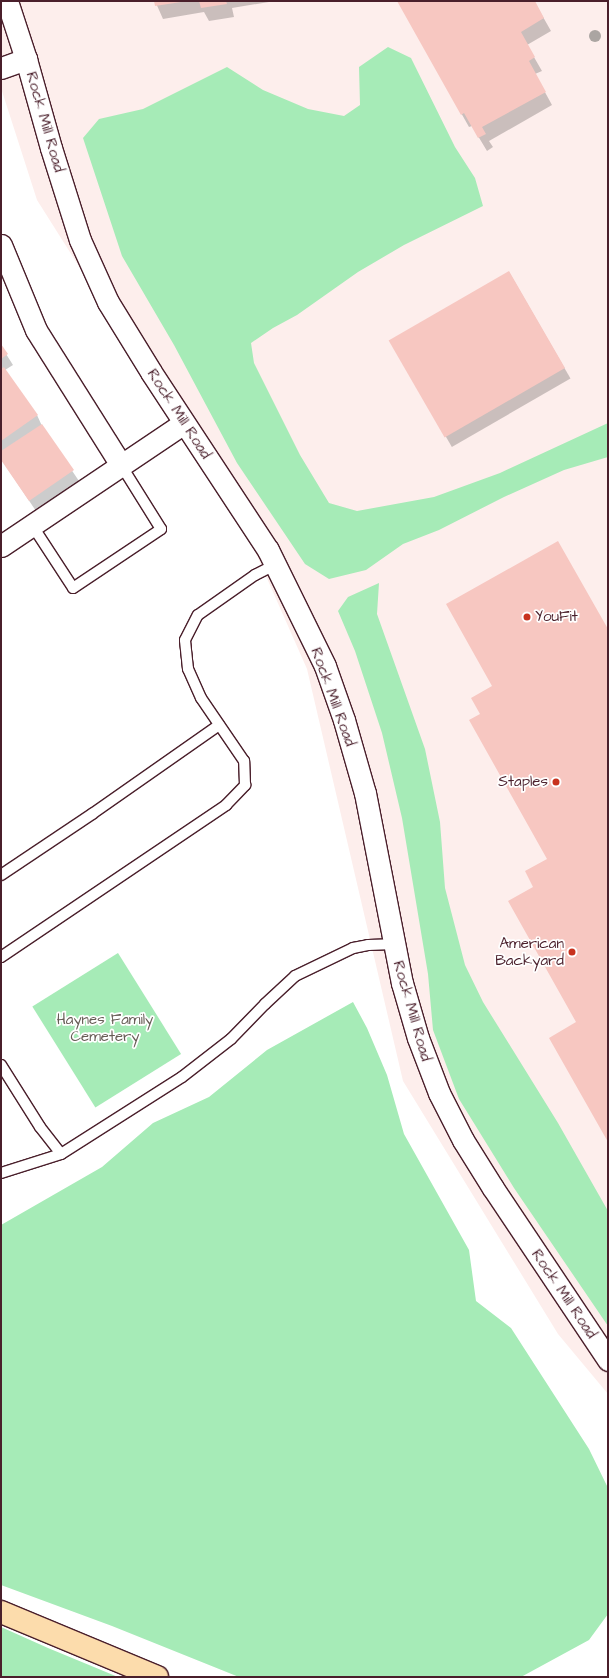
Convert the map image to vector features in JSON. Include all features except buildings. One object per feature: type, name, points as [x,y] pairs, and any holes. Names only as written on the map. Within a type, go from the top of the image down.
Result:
[{"type":"highway","points":[[1,1612],[157,1677]]},
{"type":"street","name":"Rock Mill Road","points":[[7,1],[26,59],[51,148],[80,240],[108,302],[184,423],[268,550],[325,666],[344,720],[365,794],[393,944],[418,1038],[439,1094],[463,1140],[493,1188],[608,1360]]},
{"type":"street","points":[[1,68],[26,59]]},
{"type":"street","points":[[1,245],[36,330],[121,465]]},
{"type":"street","points":[[1,546],[184,423]]},
{"type":"lane","points":[[32,525],[73,588],[161,529],[121,465]]},
{"type":"lane","points":[[1,957],[226,805],[245,785],[244,762],[201,698],[188,669],[185,640],[198,615],[255,575],[275,564]]},
{"type":"lane","points":[[1,875],[92,814],[219,725]]},
{"type":"lane","points":[[1,1173],[61,1154],[182,1077],[231,1039],[295,976],[353,948],[368,945],[393,944]]},
{"type":"lane","points":[[1,1065],[40,1127],[61,1154]]},
{"type":"shaded area","points":[[1,1],[608,1],[608,1394],[558,1334],[403,1081],[307,669],[246,531],[37,200],[1,88]]},
{"type":"green space","points":[[388,47],[411,58],[455,147],[475,178],[483,206],[404,245],[358,272],[297,315],[273,328],[251,343],[254,363],[300,455],[329,503],[357,511],[434,497],[500,473],[608,423],[608,457],[564,470],[504,497],[439,530],[403,544],[366,570],[329,579],[305,564],[237,463],[174,345],[122,256],[83,138],[99,119],[143,109],[227,67],[263,90],[308,109],[344,116],[360,105],[359,67]]},
{"type":"green space","points":[[379,583],[377,614],[425,749],[440,822],[445,888],[465,965],[483,1002],[558,1123],[608,1211],[608,1326],[514,1188],[459,1099],[433,1030],[428,974],[402,818],[382,733],[355,651],[338,611],[348,597]]},
{"type":"green space","name":"Haynes Family Cemetery","points":[[118,953],[181,1054],[95,1107],[32,1007]]},
{"type":"green space","points":[[353,1002],[367,1028],[387,1075],[404,1134],[469,1250],[476,1301],[511,1328],[589,1449],[608,1488],[608,1614],[589,1640],[521,1677],[239,1677],[112,1626],[1,1585],[1,1225],[102,1167],[153,1123],[209,1097],[267,1050]]},
{"type":"green space","points":[[1,1627],[48,1648],[118,1677],[1,1677]]},
{"type":"place","name":"YouFit","points":[[527,617]]},
{"type":"place","name":"Staples","points":[[556,782]]},
{"type":"place","name":"American Backyard","points":[[572,952]]}]
